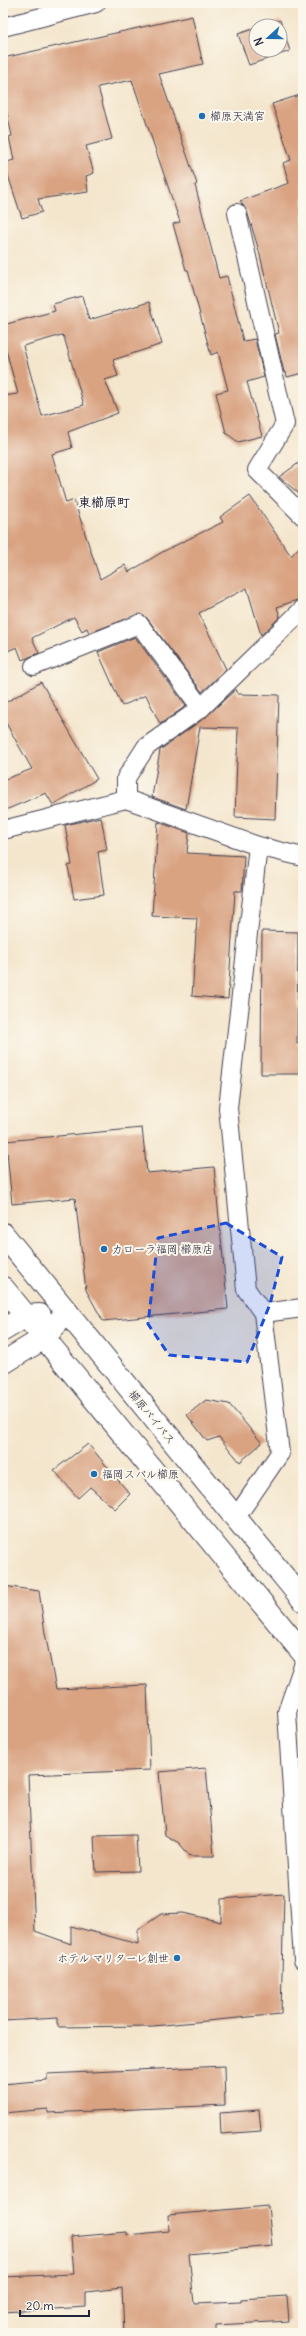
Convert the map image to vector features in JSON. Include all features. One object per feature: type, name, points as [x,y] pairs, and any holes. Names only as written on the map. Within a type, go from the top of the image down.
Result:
[{"type":"street","points":[[3,27],[96,3]]},
{"type":"street","points":[[238,213],[285,424],[257,470],[303,516]]},
{"type":"street","points":[[126,799],[126,778],[146,748],[201,708],[303,609]]},
{"type":"street","points":[[34,666],[139,624],[201,708]]},
{"type":"street","points":[[3,830],[126,799],[258,846],[303,857]]},
{"type":"street","points":[[235,1519],[280,1453],[263,1313],[246,1289],[228,1108],[258,846]]},
{"type":"street","name":"櫛原バイパス","points":[[3,1234],[235,1519],[303,1600]]},
{"type":"street","points":[[3,1288],[303,1653]]},
{"type":"street","points":[[263,1313],[303,1308]]},
{"type":"street","points":[[3,1330],[26,1316],[67,1312]]},
{"type":"street","points":[[3,1363],[44,1338],[67,1312]]},
{"type":"street","points":[[303,1666],[287,1712],[303,1960]]},
{"type":"highlighted area","points":[[226,1223],[282,1257],[270,1304],[247,1362],[169,1355],[148,1324],[158,1238]]},
{"type":"building","points":[[192,16],[203,64],[159,74],[197,184],[195,185],[219,278],[227,276],[243,341],[255,339],[264,377],[247,382],[262,436],[238,442],[226,433],[216,393],[228,390],[218,352],[211,355],[188,270],[186,270],[173,224],[180,222],[132,80],[98,87],[112,139],[86,146],[94,173],[86,176],[88,192],[38,199],[42,212],[22,218],[4,163],[14,160],[9,137],[12,136],[3,94],[3,58]]},
{"type":"building","points":[[248,31],[248,58],[270,58],[249,65],[238,34]]},
{"type":"building","points":[[303,94],[303,373],[287,377],[286,372],[284,372],[275,334],[279,333],[259,251],[247,211],[240,201],[289,183],[283,163],[291,160],[272,104]]},
{"type":"building","points":[[82,296],[89,320],[149,302],[162,344],[113,360],[118,376],[105,380],[118,413],[68,432],[72,448],[52,454],[66,503],[74,500],[100,579],[125,565],[129,572],[164,551],[223,522],[220,517],[250,496],[291,556],[303,543],[303,598],[277,607],[280,617],[261,635],[247,588],[199,613],[226,669],[202,692],[147,618],[140,614],[89,633],[87,628],[82,631],[74,617],[32,638],[39,653],[22,660],[17,647],[3,653],[3,396],[18,394],[3,339],[3,325],[55,311],[53,304]],"holes":[[[62,335],[64,337],[84,405],[42,416],[23,346]]]},
{"type":"building","points":[[303,460],[303,497],[279,477]]},
{"type":"building","points":[[135,637],[186,706],[160,724],[146,695],[122,706],[98,652]]},
{"type":"building","points":[[41,682],[97,779],[53,805],[46,793],[3,811],[3,780],[32,769],[3,718],[3,704]]},
{"type":"building","points":[[236,689],[238,694],[279,695],[275,819],[235,817],[238,728],[200,727],[186,809],[152,797],[160,750],[207,716]]},
{"type":"building","points":[[101,817],[107,850],[98,852],[104,895],[74,899],[68,866],[72,865],[65,825]]},
{"type":"building","points":[[158,822],[189,833],[187,853],[244,856],[242,891],[235,891],[228,999],[192,996],[197,918],[152,916]]},
{"type":"building","points":[[262,931],[298,932],[297,1044],[303,1044],[303,1074],[261,1074]]},
{"type":"building","points":[[142,1128],[147,1173],[214,1167],[228,1309],[103,1321],[86,1290],[75,1198],[12,1204],[6,1141]]},
{"type":"building","points":[[206,1400],[229,1404],[262,1443],[240,1462],[219,1437],[207,1441],[187,1415]]},
{"type":"building","points":[[88,1444],[130,1494],[115,1509],[90,1487],[78,1498],[54,1470]]},
{"type":"building","points":[[3,1586],[39,1591],[45,1633],[56,1689],[147,1685],[150,1770],[28,1775],[35,1931],[71,1944],[71,1926],[138,1944],[138,1930],[161,1914],[183,1913],[221,1922],[221,1899],[284,1894],[281,2014],[153,2026],[58,2027],[58,2018],[3,2021]]},
{"type":"building","points":[[206,1768],[214,1856],[190,1856],[179,1843],[165,1835],[159,1772]]},
{"type":"building","points":[[136,1835],[138,1871],[96,1872],[94,1836]]},
{"type":"building","points":[[224,2066],[225,2105],[48,2113],[48,2109],[3,2113],[3,2084],[47,2080],[47,2074]]},
{"type":"building","points":[[259,2110],[261,2131],[221,2134],[220,2113]]},
{"type":"building","points":[[268,2206],[272,2246],[189,2254],[194,2304],[241,2302],[241,2299],[287,2296],[289,2321],[216,2325],[216,2333],[124,2333],[122,2288],[86,2292],[86,2307],[3,2312],[3,2277],[74,2274],[71,2237],[127,2232],[127,2235],[169,2231],[168,2215]]},
{"type":"place","name":"櫛原天満宮","points":[[202,116]]},
{"type":"place","name":"カローラ福岡 櫛原店","points":[[104,1249]]},
{"type":"place","name":"福岡スバル櫛原","points":[[94,1474]]},
{"type":"place","name":"ホテル マリターレ創世","points":[[177,1958]]},
{"type":"district","name":"東櫛原町","points":[[104,502]]}]
